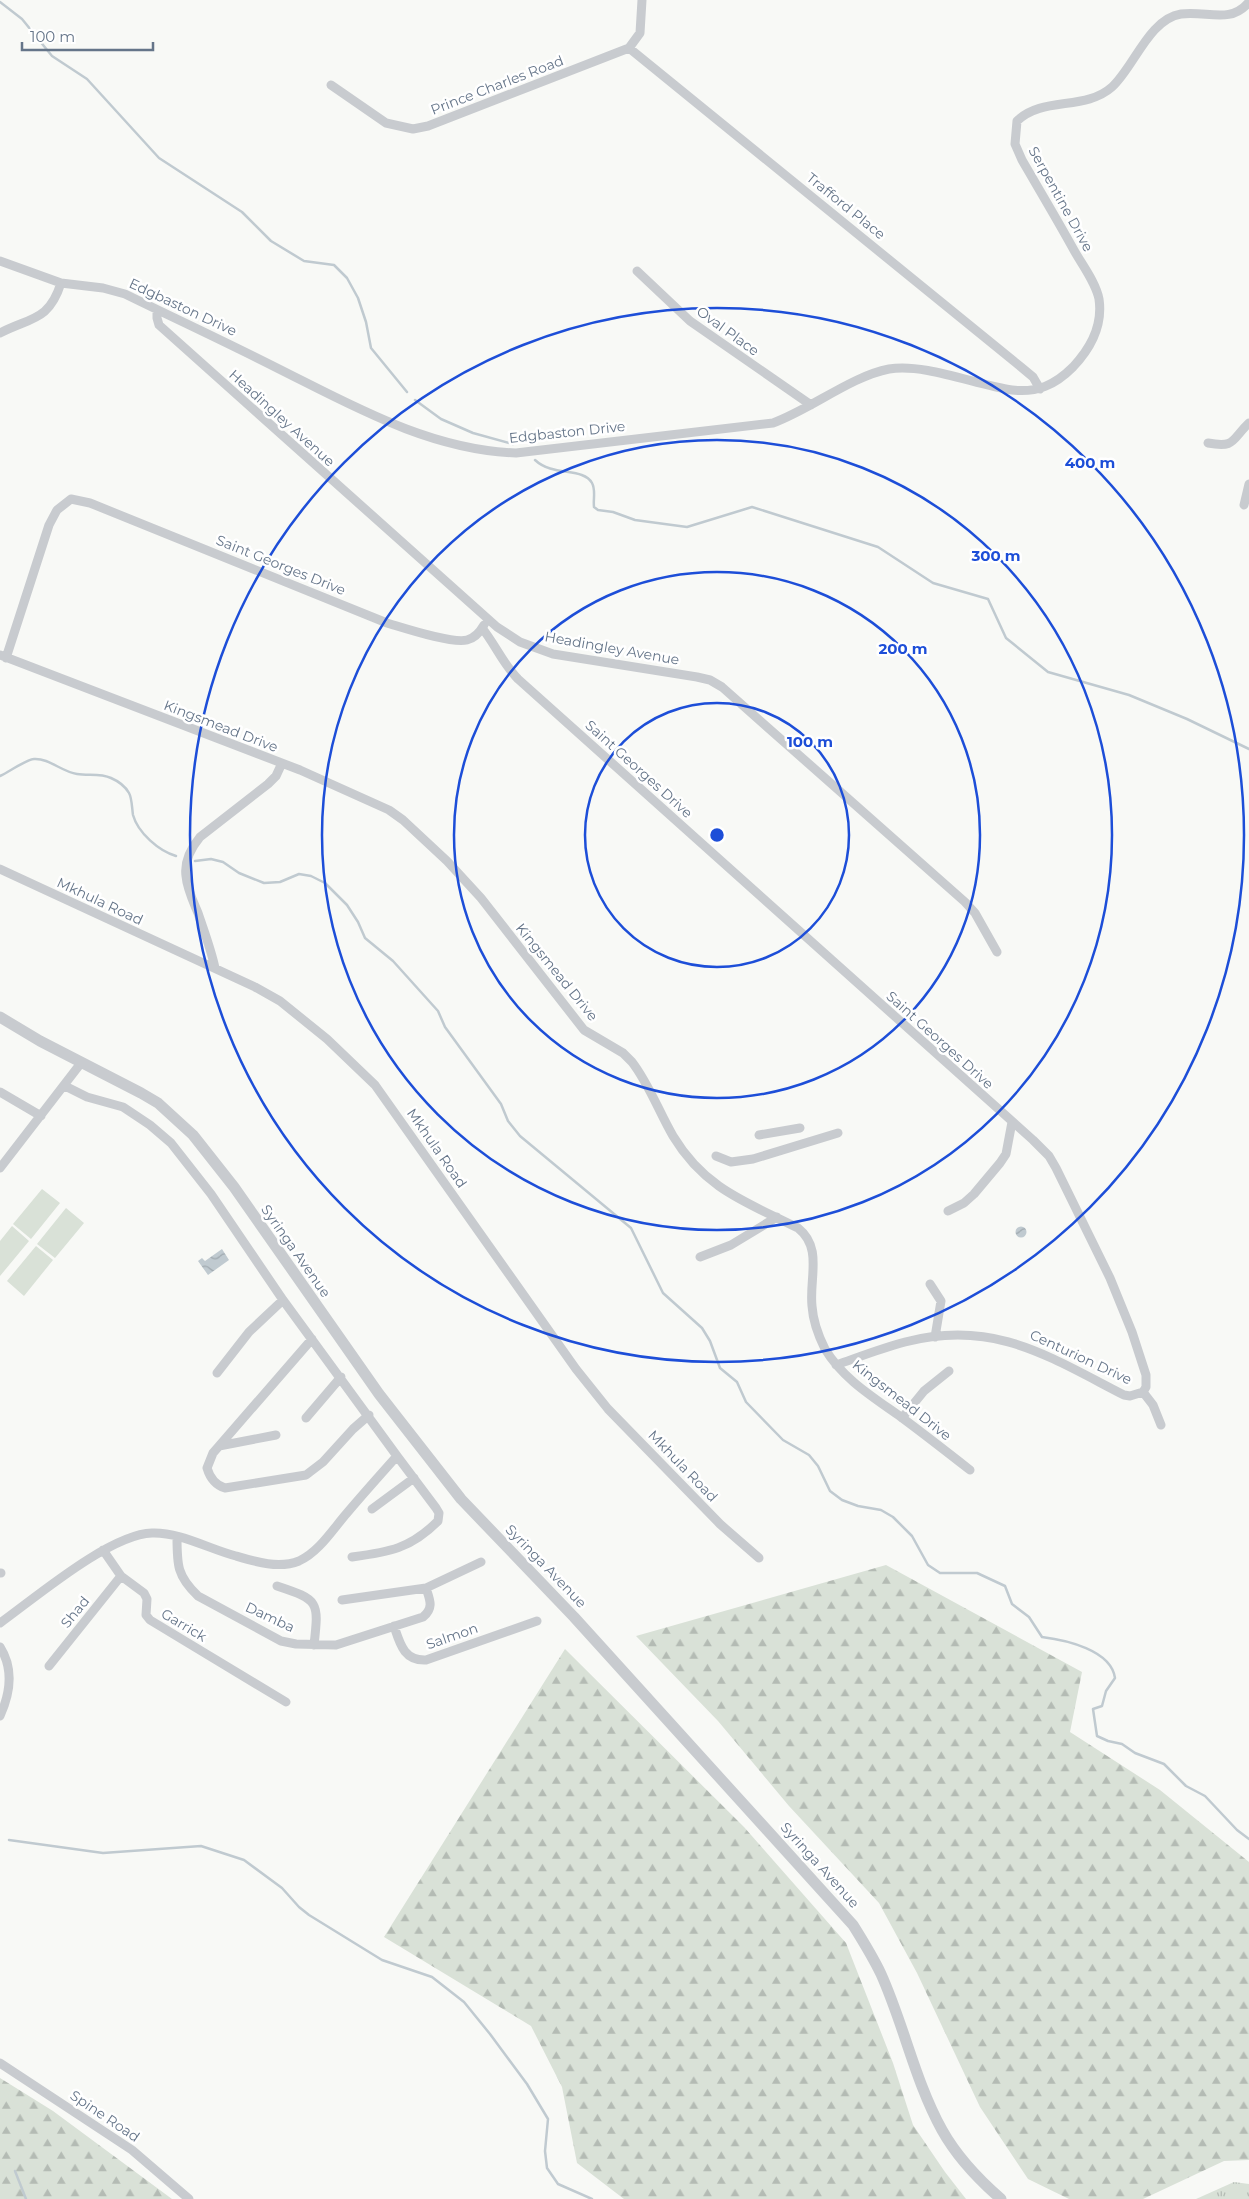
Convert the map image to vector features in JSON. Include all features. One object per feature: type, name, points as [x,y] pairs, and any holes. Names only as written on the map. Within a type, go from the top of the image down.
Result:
[{"type":"street","points":[[630,48],[640,33],[642,0]]},
{"type":"street","name":"Serpentine Drive","points":[[1040,389],[1050,386],[1068,372],[1092,342],[1098,319],[1098,297],[1089,276],[1015,144],[1017,121],[1026,113],[1042,106],[1080,101],[1099,95],[1111,88],[1128,69],[1152,33],[1173,16],[1182,14],[1222,16],[1235,14],[1249,2]]},
{"type":"street","name":"Prince Charles Road","points":[[331,85],[386,123],[413,129],[438,122],[630,48]]},
{"type":"street","name":"Trafford Place","points":[[630,48],[1022,367],[1033,377],[1040,389]]},
{"type":"street","name":"Edgbaston Drive","points":[[0,261],[61,283],[115,291],[382,420],[444,440],[494,452],[516,452],[773,423],[792,416],[873,373],[891,369],[907,368],[925,371],[1013,390],[1040,389]]},
{"type":"street","name":"Oval Place","points":[[637,271],[690,321],[811,405]]},
{"type":"street","points":[[0,333],[39,317],[52,306],[61,283]]},
{"type":"street","name":"Headingley Avenue","points":[[157,310],[156,318],[159,325],[497,627],[520,642],[553,654],[697,677],[710,680],[722,687],[965,902],[975,913],[997,952]]},
{"type":"street","points":[[1208,443],[1223,446],[1231,443],[1249,423]]},
{"type":"street","points":[[1244,505],[1249,484]]},
{"type":"street","name":"Saint Georges Drive","points":[[3,657],[49,525],[57,510],[71,499],[90,503],[388,623],[410,630],[462,641],[474,637],[482,628],[510,671],[518,679],[1049,1156],[1078,1209],[1110,1278],[1132,1332],[1146,1375],[1146,1387],[1143,1392]]},
{"type":"street","points":[[482,628],[488,618]]},
{"type":"street","name":"Kingsmead Drive","points":[[3,657],[333,783],[389,810],[415,831],[447,861],[481,898],[584,1030],[617,1050],[632,1062],[674,1136],[706,1177],[728,1193],[798,1228],[810,1240],[814,1263],[812,1305],[815,1326],[824,1346],[836,1365],[857,1385],[970,1470]]},
{"type":"street","points":[[215,968],[187,885],[186,867],[188,857],[192,846],[200,837],[268,784],[276,776],[282,763]]},
{"type":"street","name":"Mkhula Road","points":[[0,869],[215,968],[280,1001],[346,1057],[375,1085],[572,1363],[608,1409],[720,1524],[759,1558]]},
{"type":"street","name":"Syringa Avenue","points":[[0,1017],[26,1034],[112,1077],[158,1103],[194,1135],[234,1188],[379,1394],[451,1487],[574,1617],[839,1908],[864,1942],[882,1976],[942,2130],[964,2163],[981,2182],[1001,2199]]},
{"type":"street","points":[[0,1168],[81,1063]]},
{"type":"street","points":[[64,1086],[87,1097],[123,1108],[150,1125],[171,1143],[211,1194],[283,1300],[439,1513],[438,1521],[402,1548],[352,1557]]},
{"type":"street","points":[[0,1092],[41,1116]]},
{"type":"street","points":[[948,1211],[964,1203],[974,1194],[1000,1163],[1006,1154],[1012,1122]]},
{"type":"street","points":[[759,1135],[800,1128]]},
{"type":"street","points":[[716,1156],[725,1161],[746,1160],[838,1133]]},
{"type":"street","points":[[700,1257],[731,1245],[777,1217]]},
{"type":"street","points":[[930,1284],[941,1301],[935,1337]]},
{"type":"street","points":[[217,1373],[248,1332],[283,1300]]},
{"type":"street","name":"Centurion Drive","points":[[836,1365],[904,1342],[935,1337],[978,1336],[1007,1340],[1040,1352],[1124,1395],[1130,1396],[1143,1392]]},
{"type":"street","points":[[312,1339],[210,1458],[208,1468],[213,1480],[218,1486],[232,1488],[306,1475],[323,1462],[368,1415]]},
{"type":"street","name":"Centurion Drive","points":[[824,1346],[838,1356],[861,1356]]},
{"type":"street","points":[[857,1385],[850,1368],[861,1356]]},
{"type":"street","points":[[902,1418],[924,1391],[949,1371]]},
{"type":"street","points":[[306,1418],[341,1378]]},
{"type":"street","points":[[1143,1392],[1153,1405],[1161,1425]]},
{"type":"street","points":[[219,1446],[276,1435]]},
{"type":"street","points":[[0,1623],[103,1550],[141,1535],[152,1533],[176,1537],[268,1564],[285,1564],[298,1561],[317,1549],[397,1456]]},
{"type":"street","points":[[372,1509],[414,1478]]},
{"type":"street","name":"Damba","points":[[176,1537],[177,1565],[180,1574],[187,1585],[198,1596],[281,1641],[314,1645],[336,1645],[424,1617],[430,1612],[431,1601],[426,1588]]},
{"type":"street","name":"Garrick","points":[[103,1550],[121,1576],[144,1594],[147,1599],[146,1615],[150,1620],[286,1702]]},
{"type":"street","points":[[342,1600],[426,1588],[481,1562]]},
{"type":"street","name":"Shad","points":[[49,1666],[121,1576]]},
{"type":"street","points":[[277,1586],[304,1595],[315,1606],[317,1616],[314,1645]]},
{"type":"street","name":"Salmon","points":[[394,1626],[402,1648],[413,1659],[420,1661],[537,1621]]},
{"type":"street","points":[[0,1647],[8,1666],[10,1686],[0,1716]]},
{"type":"street","name":"Spine Road","points":[[0,2063],[132,2150],[189,2199]]},
{"type":"green space","points":[[42,1189],[60,1203],[31,1239],[13,1224]]},
{"type":"green space","points":[[66,1208],[84,1223],[55,1258],[37,1244]]},
{"type":"green space","points":[[12,1226],[29,1241],[0,1276],[0,1241]]},
{"type":"green space","points":[[36,1246],[53,1260],[24,1296],[7,1281]]},
{"type":"green space","points":[[886,1565],[1082,1672],[1070,1732],[1160,1790],[1249,1862],[1249,2160],[1224,2161],[1143,2199],[1069,2199],[1028,2179],[980,2107],[917,1973],[879,1903],[789,1806],[718,1721],[636,1636]]},
{"type":"green space","points":[[565,1649],[744,1827],[846,1943],[893,2063],[913,2125],[966,2199],[624,2199],[577,2163],[562,2087],[531,2026],[384,1937]]},
{"type":"green space","points":[[0,2078],[53,2111],[172,2199],[0,2199]]},
{"type":"green space","points":[[1234,2182],[1249,2184],[1249,2199],[1196,2199]]},
{"type":"water","points":[[1019,1227],[1023,1227],[1026,1232],[1025,1236],[1019,1237],[1016,1234],[1016,1230]]},
{"type":"water","points":[[222,1249],[229,1260],[208,1275],[198,1261],[202,1258],[205,1261]]},
{"type":"waterway","points":[[0,2],[22,19],[52,56],[87,79],[159,158],[242,212],[271,241],[304,261],[334,265],[347,278],[358,298],[366,322],[371,348],[407,392]]},
{"type":"waterway","points":[[415,400],[441,419],[473,433],[513,444]]},
{"type":"waterway","points":[[535,460],[550,469],[575,473],[588,478],[594,489],[594,507],[598,510],[613,512],[635,520],[687,527],[752,507],[878,547],[933,583],[988,599],[1006,638],[1048,672],[1129,695],[1187,719],[1249,749]]},
{"type":"waterway","points":[[0,776],[30,760],[40,759],[71,773],[111,778],[121,784],[129,793],[133,815],[144,835],[156,846],[176,856]]},
{"type":"waterway","points":[[195,861],[211,859],[223,862],[239,873],[264,883],[280,882],[299,874],[311,876],[325,883],[347,905],[358,922],[365,938],[393,961],[438,1011],[445,1027],[501,1104],[508,1121],[520,1136],[631,1228],[663,1293],[702,1328],[710,1341],[720,1368],[737,1382],[746,1402],[783,1440],[809,1455],[818,1466],[830,1491],[842,1500],[858,1506],[881,1510],[893,1517],[912,1536],[928,1565],[940,1573],[977,1573],[1005,1586],[1012,1604],[1029,1617],[1042,1637],[1086,1648],[1105,1660],[1112,1668],[1115,1678],[1106,1691],[1102,1706],[1093,1709],[1097,1736],[1122,1744],[1135,1753],[1164,1764],[1186,1786],[1205,1796],[1237,1830],[1249,1839]]},
{"type":"waterway","points":[[9,1840],[103,1853],[201,1846],[244,1860],[282,1888],[309,1915],[382,1960],[432,1977],[464,2002],[527,2084],[548,2119],[545,2151],[547,2168],[558,2184],[592,2199]]},
{"type":"waterway","points":[[15,2171],[26,2199]]}]
